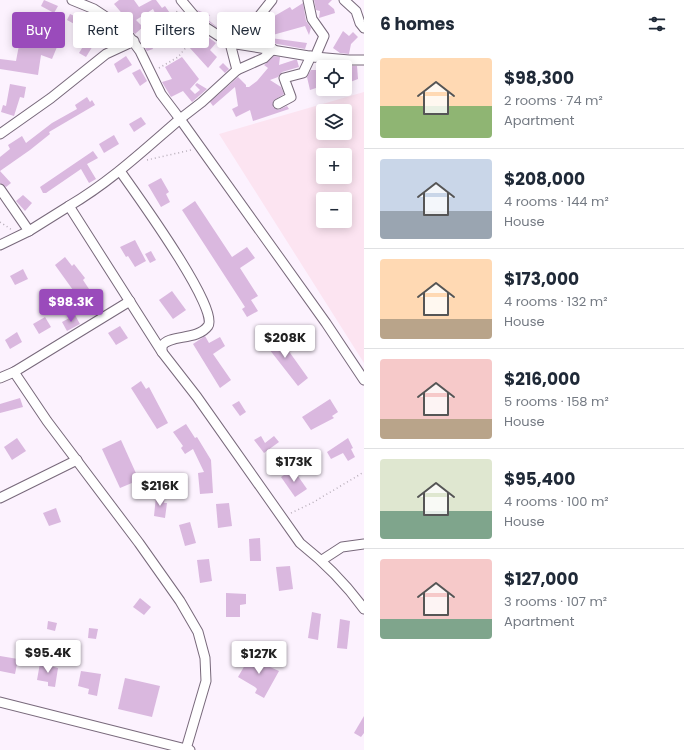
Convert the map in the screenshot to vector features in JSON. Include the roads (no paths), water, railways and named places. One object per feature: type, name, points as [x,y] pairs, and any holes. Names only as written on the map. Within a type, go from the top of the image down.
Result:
[{"type":"street","points":[[72,0],[112,20],[123,28],[134,41],[161,94],[202,148],[326,323],[364,380]]},
{"type":"street","points":[[261,12],[272,0]]},
{"type":"street","points":[[278,104],[291,97],[284,78],[303,73],[324,36],[312,19],[308,0]]},
{"type":"street","points":[[344,0],[356,11],[360,23],[364,28]]},
{"type":"street","points":[[183,2],[202,24],[217,34]]},
{"type":"street","points":[[0,134],[51,98],[106,54],[134,41]]},
{"type":"street","points":[[234,48],[237,70]]},
{"type":"street","points":[[265,48],[313,56],[364,60]]},
{"type":"street","points":[[0,245],[30,231],[97,189],[202,102],[237,70],[264,58],[273,49]]},
{"type":"street","points":[[120,171],[192,279],[208,312],[210,321],[207,327],[188,338],[166,341],[162,346],[162,352]]},
{"type":"street","points":[[0,189],[30,231]]},
{"type":"street","points":[[69,206],[162,352],[300,543],[322,560],[356,597],[364,609]]},
{"type":"street","points":[[0,378],[14,372],[130,301]]},
{"type":"street","points":[[0,702],[188,750],[206,682],[205,658],[198,632],[180,601],[140,543],[31,399],[14,372]]},
{"type":"street","points":[[0,498],[77,460]]},
{"type":"street","points":[[322,560],[342,547],[364,544]]}]
